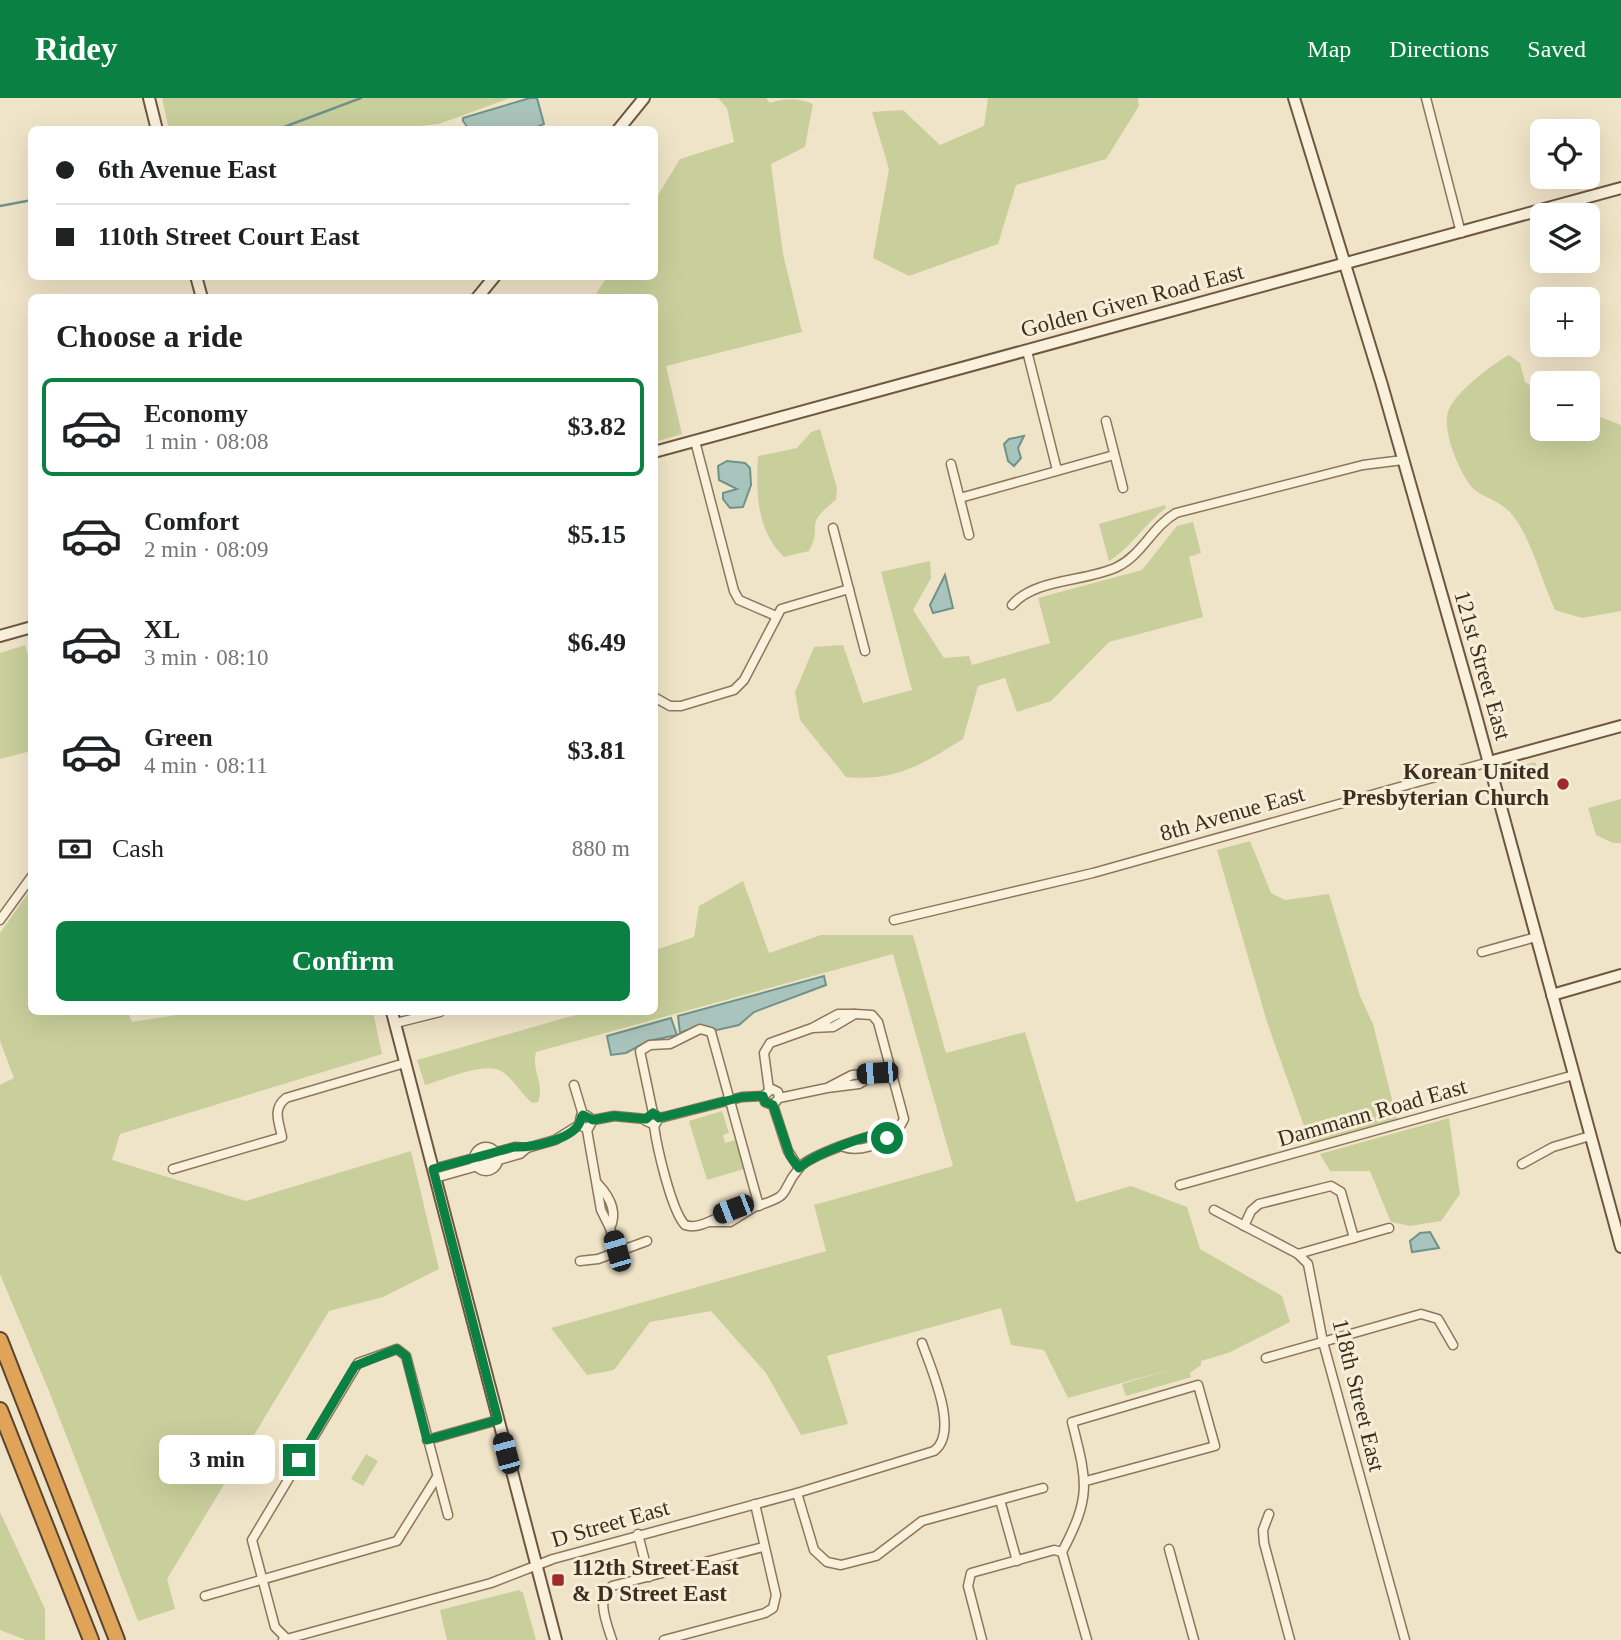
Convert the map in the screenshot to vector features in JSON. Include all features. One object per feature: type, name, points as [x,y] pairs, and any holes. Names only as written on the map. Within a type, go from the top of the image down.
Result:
[{"type":"highway","points":[[0,1340],[117,1640]]},
{"type":"highway","points":[[0,1410],[91,1640]]},
{"type":"street","points":[[149,98],[156,126]]},
{"type":"street","points":[[621,126],[644,98]]},
{"type":"street","name":"121st Street East","points":[[1294,98],[1403,460],[1489,762],[1621,1247]]},
{"type":"street","points":[[1426,98],[1461,233]]},
{"type":"street","name":"Golden Given Road East","points":[[658,451],[1621,188]]},
{"type":"street","points":[[480,294],[492,280]]},
{"type":"street","points":[[1027,351],[1058,470]]},
{"type":"street","points":[[1106,421],[1123,488]]},
{"type":"street","points":[[695,441],[734,591],[739,600],[776,616]]},
{"type":"street","points":[[960,498],[1114,455]]},
{"type":"street","points":[[1012,606],[1027,592],[1105,572],[1125,563],[1158,526],[1176,513],[1363,464],[1403,460]]},
{"type":"street","points":[[951,464],[969,535]]},
{"type":"street","points":[[833,528],[865,651]]},
{"type":"street","points":[[658,699],[670,706],[681,706],[734,691],[744,680],[776,616],[786,607],[849,589]]},
{"type":"street","points":[[0,636],[28,628]]},
{"type":"street","name":"8th Avenue East","points":[[894,920],[1093,873],[1621,726]]},
{"type":"street","points":[[0,920],[28,882]]},
{"type":"street","points":[[1482,952],[1536,937]]},
{"type":"street","points":[[1552,995],[1621,975]]},
{"type":"street","points":[[757,1207],[715,1038],[710,1032],[695,1031],[670,1044],[646,1046],[638,1054],[663,1168],[682,1222],[692,1227],[709,1222],[730,1222],[785,1195],[799,1168],[816,1156],[844,1147],[852,1150],[867,1147],[887,1138],[889,1133],[901,1127],[904,1119],[888,1069],[878,1023],[869,1013],[838,1014],[812,1028],[770,1043],[764,1053],[765,1102],[859,1084],[888,1069]]},
{"type":"street","points":[[393,1015],[555,1640]]},
{"type":"street","points":[[396,1023],[428,1015]]},
{"type":"street","points":[[173,1169],[282,1137],[277,1114],[280,1104],[286,1098],[405,1063]]},
{"type":"street","name":"Dammann Road East","points":[[1180,1185],[1574,1075]]},
{"type":"street","points":[[574,1085],[598,1184],[601,1210],[617,1251]]},
{"type":"street","points":[[583,1115],[593,1120],[614,1116],[653,1119],[729,1100],[778,1092],[776,1102],[790,1156],[799,1168]]},
{"type":"street","points":[[434,1174],[475,1162],[482,1147],[497,1156],[520,1154],[527,1148],[593,1125],[593,1120]]},
{"type":"street","points":[[1522,1164],[1553,1147],[1590,1136]]},
{"type":"street","points":[[475,1162],[489,1171],[497,1156]]},
{"type":"street","points":[[1244,1226],[1251,1211],[1259,1204],[1331,1186],[1341,1192],[1354,1238]]},
{"type":"street","points":[[1214,1210],[1298,1254],[1389,1228]]},
{"type":"street","points":[[580,1261],[598,1259],[647,1241]]},
{"type":"street","name":"118th Street East","points":[[1298,1254],[1308,1264],[1323,1342],[1405,1640]]},
{"type":"street","points":[[1266,1358],[1427,1314],[1438,1318],[1453,1345]]},
{"type":"street","name":"D Street East","points":[[285,1639],[491,1583],[638,1534],[797,1493],[934,1451],[943,1440],[947,1426],[922,1343]]},
{"type":"street","points":[[285,1639],[275,1627],[252,1543],[255,1531],[355,1366],[397,1349],[406,1356],[448,1515]]},
{"type":"street","points":[[1086,1481],[1215,1446],[1198,1385],[1072,1422],[1086,1481],[1078,1519],[1062,1552],[1087,1640]]},
{"type":"street","points":[[427,1440],[498,1420]]},
{"type":"street","points":[[205,1596],[397,1541],[437,1478]]},
{"type":"street","points":[[797,1493],[814,1550],[822,1559],[833,1564],[851,1564],[876,1556],[922,1521],[1043,1488]]},
{"type":"street","points":[[1000,1500],[1017,1561]]},
{"type":"street","points":[[663,1640],[765,1613],[773,1608],[776,1595],[755,1504]]},
{"type":"street","points":[[1269,1514],[1263,1530],[1264,1543],[1290,1640]]},
{"type":"street","points":[[638,1534],[649,1577]]},
{"type":"street","points":[[612,1640],[602,1601],[604,1594],[612,1586],[763,1547]]},
{"type":"street","points":[[1169,1549],[1194,1640]]},
{"type":"street","points":[[982,1640],[968,1586],[969,1576],[976,1571],[1054,1550],[1062,1552]]},
{"type":"green space","points":[[162,98],[510,98],[439,124],[419,126],[168,126]]},
{"type":"green space","points":[[718,98],[766,98],[770,103],[792,99],[813,104],[805,147],[771,164],[783,254],[802,332],[666,366],[682,434],[658,441],[658,294],[596,294],[605,280],[658,280],[658,195],[680,159],[734,142],[727,108]]},
{"type":"green space","points":[[988,98],[1138,98],[1139,106],[1106,159],[1016,185],[998,244],[909,276],[873,258],[889,169],[872,112],[903,110],[940,145],[984,126]]},
{"type":"green space","points":[[1509,355],[1520,363],[1525,382],[1530,385],[1530,441],[1600,441],[1600,417],[1621,425],[1621,611],[1582,618],[1555,610],[1531,550],[1514,517],[1503,506],[1476,491],[1456,460],[1447,425],[1450,407],[1476,378]]},
{"type":"green space","points":[[820,429],[837,488],[836,500],[816,521],[815,535],[809,551],[784,557],[763,523],[758,497],[758,456],[797,448],[811,432]]},
{"type":"green space","points":[[1165,505],[1166,508],[1125,549],[1109,561],[1099,524]]},
{"type":"green space","points":[[1193,522],[1201,553],[1189,557],[1203,617],[1109,642],[1051,701],[1017,712],[1005,678],[978,686],[963,739],[908,769],[879,777],[846,777],[800,720],[795,692],[814,647],[843,645],[863,703],[912,690],[881,572],[930,561],[931,578],[913,610],[944,658],[969,656],[972,665],[1050,643],[1038,598],[1142,570],[1177,526]]},
{"type":"green space","points":[[25,645],[28,656],[28,752],[0,759],[0,653]]},
{"type":"green space","points":[[1535,762],[1539,776],[1508,783],[1505,770]]},
{"type":"green space","points":[[1621,799],[1621,843],[1613,843],[1596,835],[1588,808]]},
{"type":"green space","points":[[1250,841],[1271,893],[1285,900],[1329,894],[1360,996],[1373,1024],[1397,1119],[1310,1143],[1267,1022],[1217,850]]},
{"type":"green space","points":[[743,881],[769,953],[821,935],[913,935],[946,1053],[1025,1032],[1076,1202],[1131,1186],[1187,1207],[1200,1249],[1282,1296],[1290,1322],[1228,1353],[1201,1361],[1201,1365],[1190,1373],[1191,1377],[1126,1396],[1122,1384],[1172,1369],[1068,1398],[1044,1350],[1011,1345],[1001,1308],[827,1356],[848,1424],[801,1435],[766,1373],[711,1311],[650,1322],[614,1370],[587,1375],[551,1328],[826,1251],[814,1205],[953,1166],[893,954],[536,1052],[535,1064],[540,1089],[538,1102],[532,1103],[505,1074],[494,1069],[475,1070],[425,1085],[417,1060],[575,1015],[658,1015],[658,949],[694,937],[699,906]]},
{"type":"green space","points":[[28,893],[28,1015],[129,1015],[132,1022],[176,1015],[374,1015],[382,1054],[120,1134],[112,1160],[246,1201],[411,1151],[439,1269],[383,1297],[329,1311],[167,1579],[175,1609],[138,1621],[49,1391],[0,1274],[0,1085],[14,1078],[0,1041],[0,933]]},
{"type":"green space","points":[[722,1111],[729,1133],[723,1135],[725,1143],[735,1140],[744,1169],[707,1180],[689,1121]]},
{"type":"green space","points":[[1449,1118],[1460,1194],[1441,1221],[1410,1226],[1391,1222],[1370,1171],[1330,1171],[1320,1154]]},
{"type":"green space","points":[[366,1454],[378,1461],[363,1486],[351,1479]]},
{"type":"green space","points":[[0,1512],[45,1609],[45,1640],[26,1640],[0,1630]]},
{"type":"green space","points":[[519,1590],[523,1593],[536,1640],[447,1640],[440,1610]]},
{"type":"water","points":[[537,98],[544,124],[467,126],[463,118]]},
{"type":"water","points":[[1024,436],[1018,448],[1021,458],[1014,466],[1008,461],[1004,444],[1009,439]]},
{"type":"water","points":[[727,461],[745,463],[750,468],[751,485],[743,507],[730,508],[723,499],[723,493],[737,489],[719,480],[718,466]]},
{"type":"water","points":[[945,575],[953,608],[933,613],[930,605]]},
{"type":"water","points":[[824,976],[826,985],[754,1012],[739,1025],[717,1030],[700,1025],[680,1033],[678,1016]]},
{"type":"water","points":[[671,1018],[677,1035],[648,1041],[626,1053],[611,1055],[607,1036]]},
{"type":"water","points":[[1430,1232],[1439,1248],[1412,1252],[1410,1241],[1420,1233]]},
{"type":"waterway","points":[[287,126],[361,98]]},
{"type":"waterway","points":[[0,206],[28,201]]},
{"type":"place","name":"Korean United Presbyterian Church","points":[[1563,784]]},
{"type":"place","name":"112th Street East & D Street East","points":[[558,1580]]},
{"type":"route","points":[[299,1460],[355,1366],[397,1349],[406,1356],[427,1440],[498,1420],[433,1169],[514,1147],[527,1148],[555,1140],[579,1125],[579,1119],[583,1115],[589,1115],[593,1120],[614,1116],[646,1119],[653,1113],[659,1118],[747,1096],[763,1096],[767,1104],[773,1105],[790,1156],[799,1168],[816,1156],[871,1134],[889,1133],[887,1138]]}]
